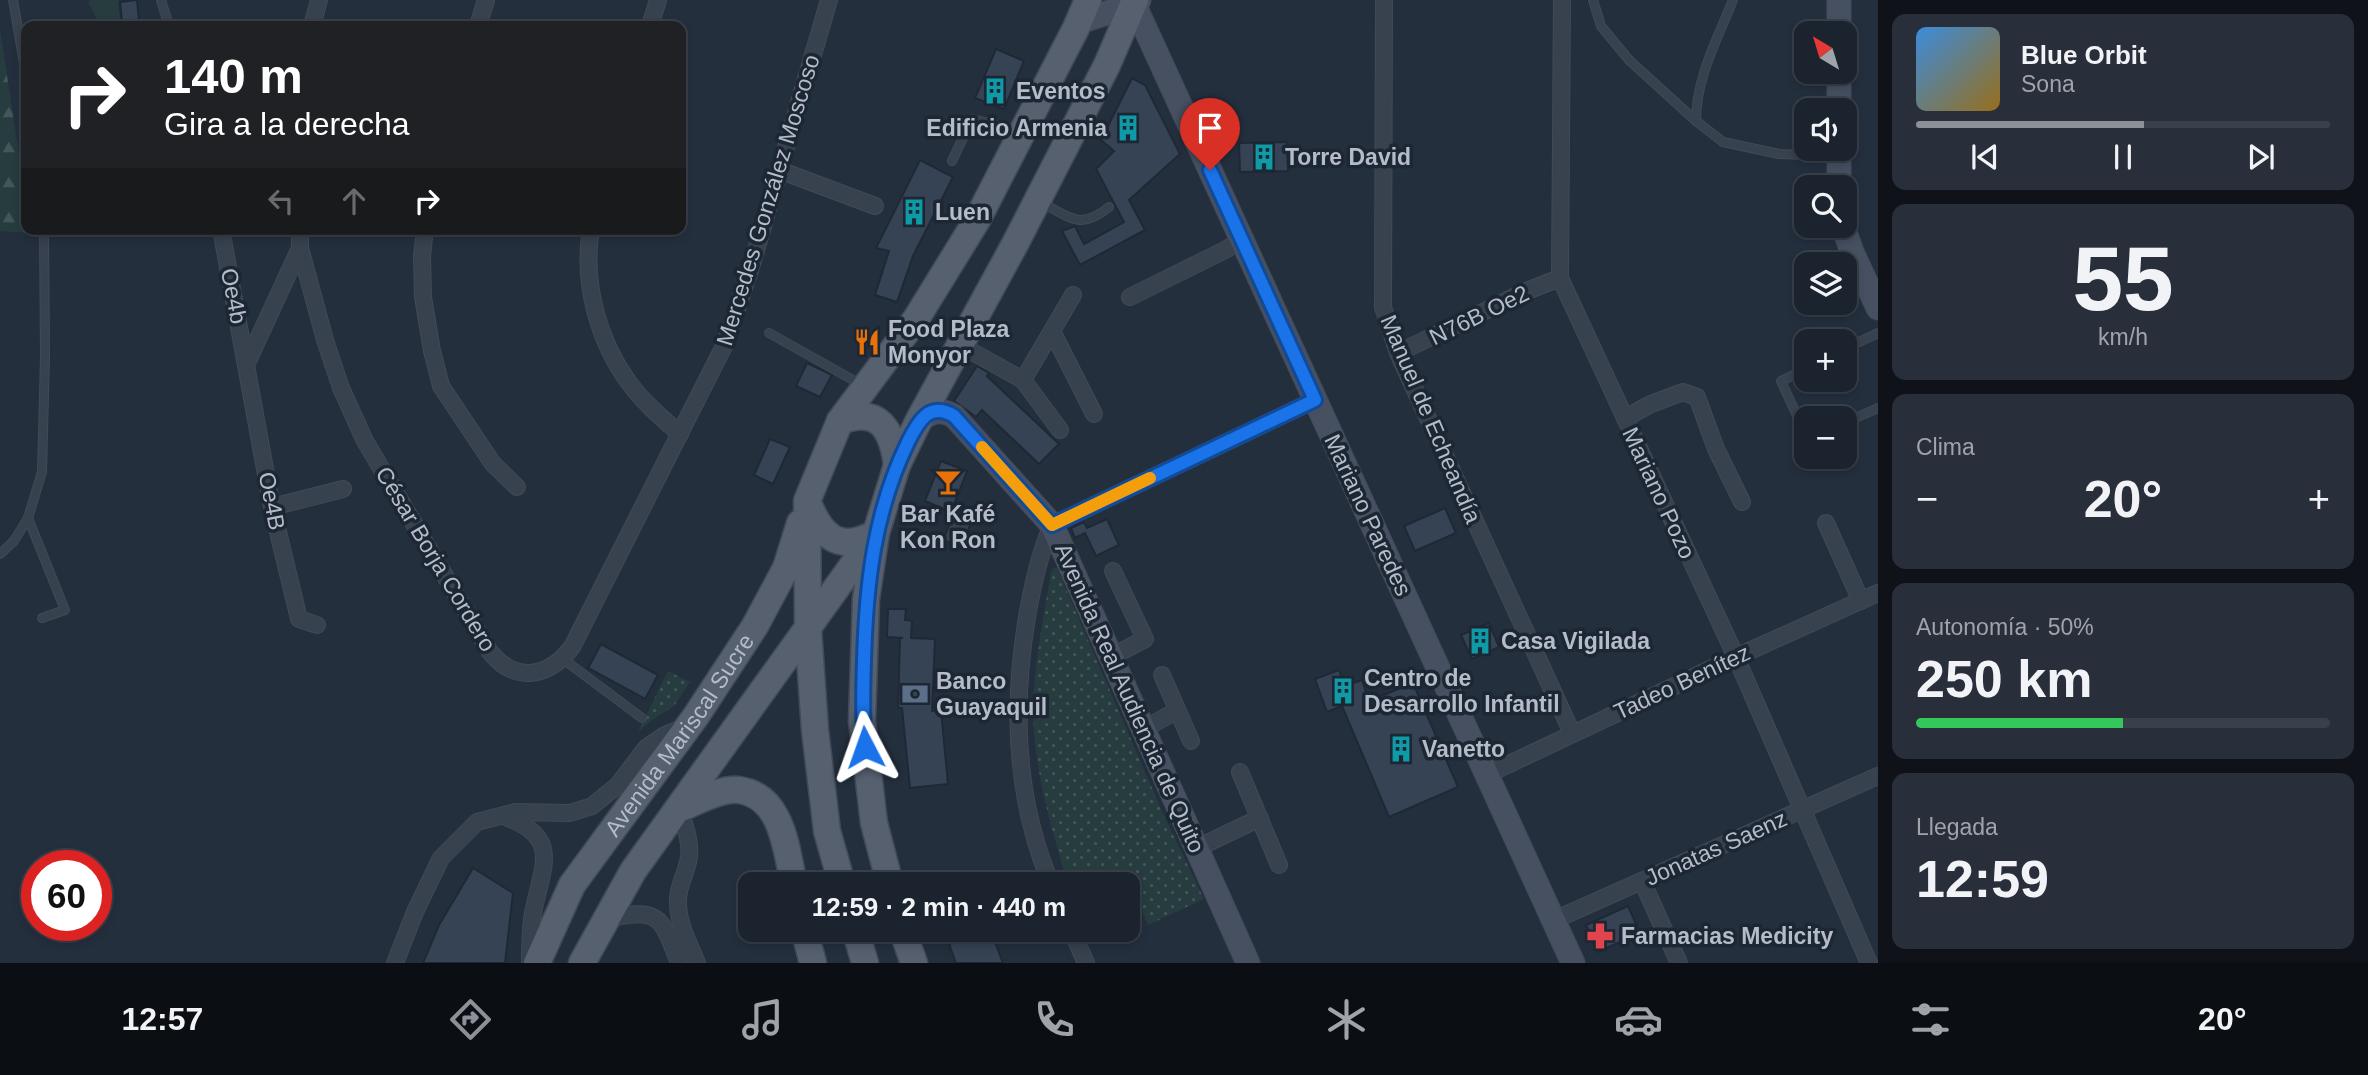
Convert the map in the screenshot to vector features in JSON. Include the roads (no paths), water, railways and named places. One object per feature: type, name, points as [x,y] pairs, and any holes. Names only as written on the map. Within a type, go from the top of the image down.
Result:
[{"type":"main road","points":[[1839,0],[1839,21]]},
{"type":"main road","points":[[839,872],[827,831],[816,730],[808,629],[807,501],[840,421],[916,318],[977,220],[1083,11],[1136,1]]},
{"type":"main road","points":[[887,872],[874,823],[862,721],[866,599],[876,533],[897,465],[1038,200],[1107,65],[1136,1]]},
{"type":"main road","name":"Mariano Paredes","points":[[1136,1],[1241,239],[1573,963]]},
{"type":"main road","points":[[1847,238],[1878,308]]},
{"type":"main road","name":"Avenida Real Audiencia de Quito","points":[[919,420],[932,412],[940,411],[954,416],[1052,525],[1248,963]]},
{"type":"main road","points":[[840,421],[862,415],[880,423],[888,432],[894,446],[897,465]]},
{"type":"main road","points":[[807,501],[814,518],[833,539],[850,543],[876,533]]},
{"type":"main road","name":"Avenida Mariscal Sucre","points":[[537,963],[572,885],[690,725],[755,626],[786,568],[807,501]]},
{"type":"main road","name":"Avenida Mariscal Sucre","points":[[582,963],[634,871],[876,533]]},
{"type":"main road","points":[[680,809],[709,796],[737,789],[754,794],[775,814],[791,872]]},
{"type":"main road","points":[[807,942],[813,963]]},
{"type":"main road","points":[[859,942],[865,963]]},
{"type":"main road","points":[[907,942],[914,963]]},
{"type":"street","points":[[313,21],[319,0]]},
{"type":"street","points":[[480,21],[486,0]]},
{"type":"street","points":[[651,21],[657,0]]},
{"type":"street","name":"Mercedes González Moscoso","points":[[680,434],[725,344],[752,264],[829,0]]},
{"type":"street","name":"Manuel de Echeandía","points":[[1384,0],[1383,307],[1398,353],[1572,733]]},
{"type":"street","name":"Mariano Pozo","points":[[1562,0],[1560,278],[1736,657],[1870,963]]},
{"type":"street","points":[[779,170],[875,206]]},
{"type":"street","name":"Oe4b","points":[[221,235],[247,363]]},
{"type":"street","name":"César Borja Cordero","points":[[300,235],[300,248],[325,340],[341,388],[365,441],[490,652],[504,666],[524,672],[546,670],[563,659]]},
{"type":"street","points":[[424,235],[423,297],[441,386],[493,464],[517,486]]},
{"type":"street","points":[[563,659],[572,647],[680,434],[649,406],[613,359],[601,331],[593,299],[588,268],[591,235]]},
{"type":"street","points":[[1130,297],[1227,249],[1241,239]]},
{"type":"street","points":[[247,363],[300,248]]},
{"type":"street","name":"N76B Oe2","points":[[1398,353],[1524,292],[1560,278]]},
{"type":"street","points":[[1023,380],[1073,295]]},
{"type":"street","points":[[1052,331],[1094,414]]},
{"type":"street","points":[[960,345],[1023,380],[1060,430]]},
{"type":"street","name":"Oe4B","points":[[247,363],[272,507],[299,619],[317,625]]},
{"type":"street","points":[[1625,418],[1651,404],[1683,392],[1697,397],[1716,449],[1742,502]]},
{"type":"street","points":[[1048,872],[1024,794],[1018,726],[1021,662],[1036,567],[1052,525],[1315,400]]},
{"type":"street","points":[[272,507],[343,489]]},
{"type":"street","points":[[1826,523],[1861,601]]},
{"type":"street","points":[[1111,657],[1144,639],[1113,571]]},
{"type":"street","name":"Tadeo Benítez","points":[[1488,774],[1878,593]]},
{"type":"street","points":[[1162,675],[1191,741]]},
{"type":"street","points":[[1144,729],[1176,711]]},
{"type":"street","points":[[395,963],[415,912],[441,858],[477,822],[528,811],[570,813],[592,806],[618,785],[646,748],[665,735],[690,725]]},
{"type":"street","points":[[1240,772],[1279,865]]},
{"type":"street","name":"Jonatas Saenz","points":[[1554,920],[1878,776]]},
{"type":"street","points":[[680,809],[689,841],[690,856],[679,888],[678,907],[681,924],[697,963]]},
{"type":"street","points":[[503,816],[530,828],[544,851],[544,872],[531,923],[530,963]]},
{"type":"street","points":[[1197,848],[1260,818]]},
{"type":"street","points":[[1642,881],[1679,963]]},
{"type":"street","points":[[606,919],[638,913],[655,917],[666,929],[679,963]]},
{"type":"street","points":[[1077,942],[1086,963]]},
{"type":"lane","points":[[13,0],[21,46]]},
{"type":"lane","points":[[161,0],[167,21]]},
{"type":"lane","points":[[1593,0],[1601,26],[1629,60],[1723,142],[1779,154],[1794,154]]},
{"type":"lane","points":[[1696,121],[1696,98],[1710,52],[1733,0]]},
{"type":"lane","points":[[952,161],[972,118],[1023,131]]},
{"type":"lane","points":[[1038,200],[1080,221],[1088,221],[1109,207]]},
{"type":"lane","points":[[0,554],[14,541],[28,518],[42,472],[44,235]]},
{"type":"lane","points":[[769,333],[865,387]]},
{"type":"lane","points":[[1857,343],[1878,334]]},
{"type":"lane","points":[[1794,375],[1781,382],[1794,410]]},
{"type":"lane","points":[[1857,417],[1878,408]]},
{"type":"lane","points":[[28,518],[65,610],[41,618]]},
{"type":"lane","points":[[563,659],[642,718]]},
{"type":"place","name":"Eventos","points":[[995,91]]},
{"type":"place","name":"Edificio Armenia","points":[[1128,128]]},
{"type":"place","name":"Torre David","points":[[1264,157]]},
{"type":"place","name":"Luen","points":[[914,212]]},
{"type":"place","name":"Food Plaza Monyor","points":[[867,342]]},
{"type":"place","name":"Bar Kafé Kon Ron","points":[[948,482]]},
{"type":"place","name":"Casa Vigilada","points":[[1480,641]]},
{"type":"place","name":"Centro de Desarrollo Infantil","points":[[1343,691]]},
{"type":"place","name":"Banco Guayaquil","points":[[915,694]]},
{"type":"place","name":"Vanetto","points":[[1401,749]]},
{"type":"place","name":"Farmacias Medicity","points":[[1600,936]]}]
